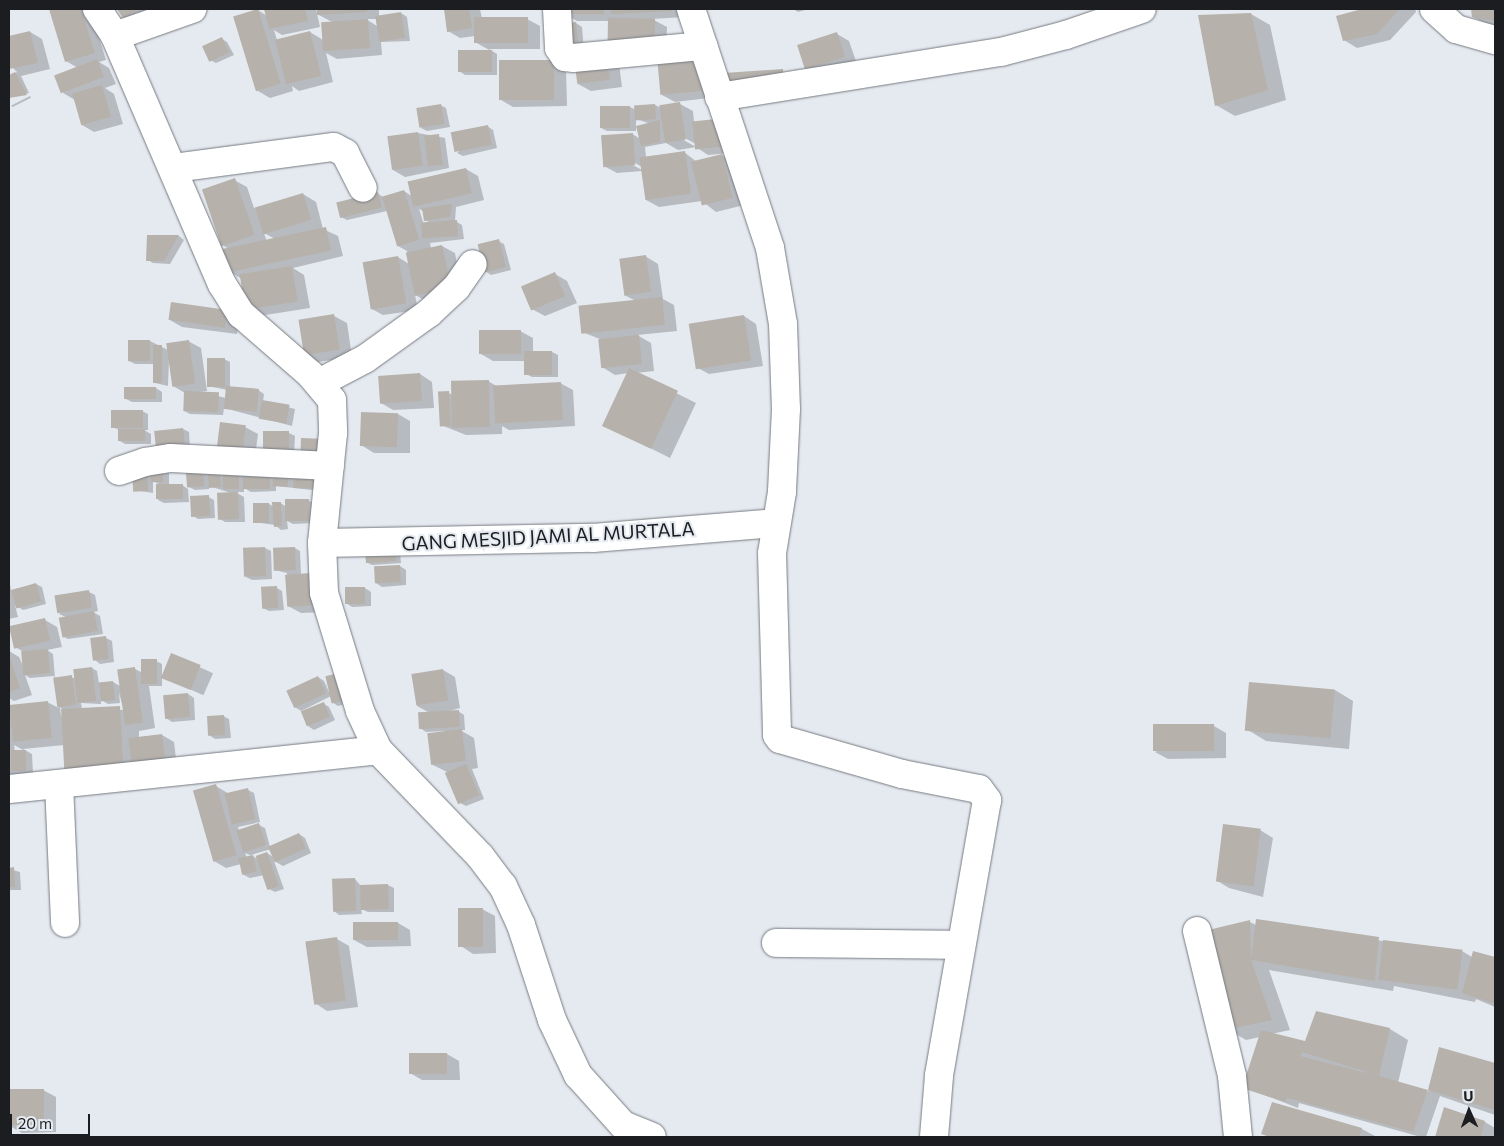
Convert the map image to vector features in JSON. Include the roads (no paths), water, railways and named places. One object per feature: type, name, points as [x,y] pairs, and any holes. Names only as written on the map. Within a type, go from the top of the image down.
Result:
[{"type":"street","points":[[96,9],[115,36],[174,168],[222,284],[242,314],[319,383],[332,400],[330,466],[322,544],[324,593],[360,711],[378,750],[480,856],[503,886],[521,925],[552,1020],[578,1075],[620,1131],[652,1137]]},
{"type":"street","points":[[115,36],[192,9]]},
{"type":"street","points":[[557,9],[559,48],[565,56],[573,58],[703,46]]},
{"type":"street","points":[[691,9],[770,248],[783,324],[785,418],[782,492],[774,523],[772,553],[777,735],[780,739],[902,774],[979,789],[985,794],[987,800],[960,946],[939,1076],[934,1137]]},
{"type":"street","points":[[719,96],[1001,52],[1066,35],[1142,9]]},
{"type":"street","points":[[1434,9],[1456,29],[1495,40]]},
{"type":"street","points":[[174,168],[334,147],[344,153],[363,188]]},
{"type":"street","points":[[319,383],[365,359],[428,313],[456,288],[472,264]]},
{"type":"street","points":[[119,471],[145,462],[171,458],[330,466]]},
{"type":"street","name":"GANG MESJID JAMI AL MURTALA","points":[[322,544],[593,538],[774,523]]},
{"type":"street","points":[[9,789],[378,750]]},
{"type":"street","points":[[59,784],[65,923]]},
{"type":"street","points":[[1197,932],[1232,1076],[1238,1137]]},
{"type":"street","points":[[776,943],[960,946]]}]
